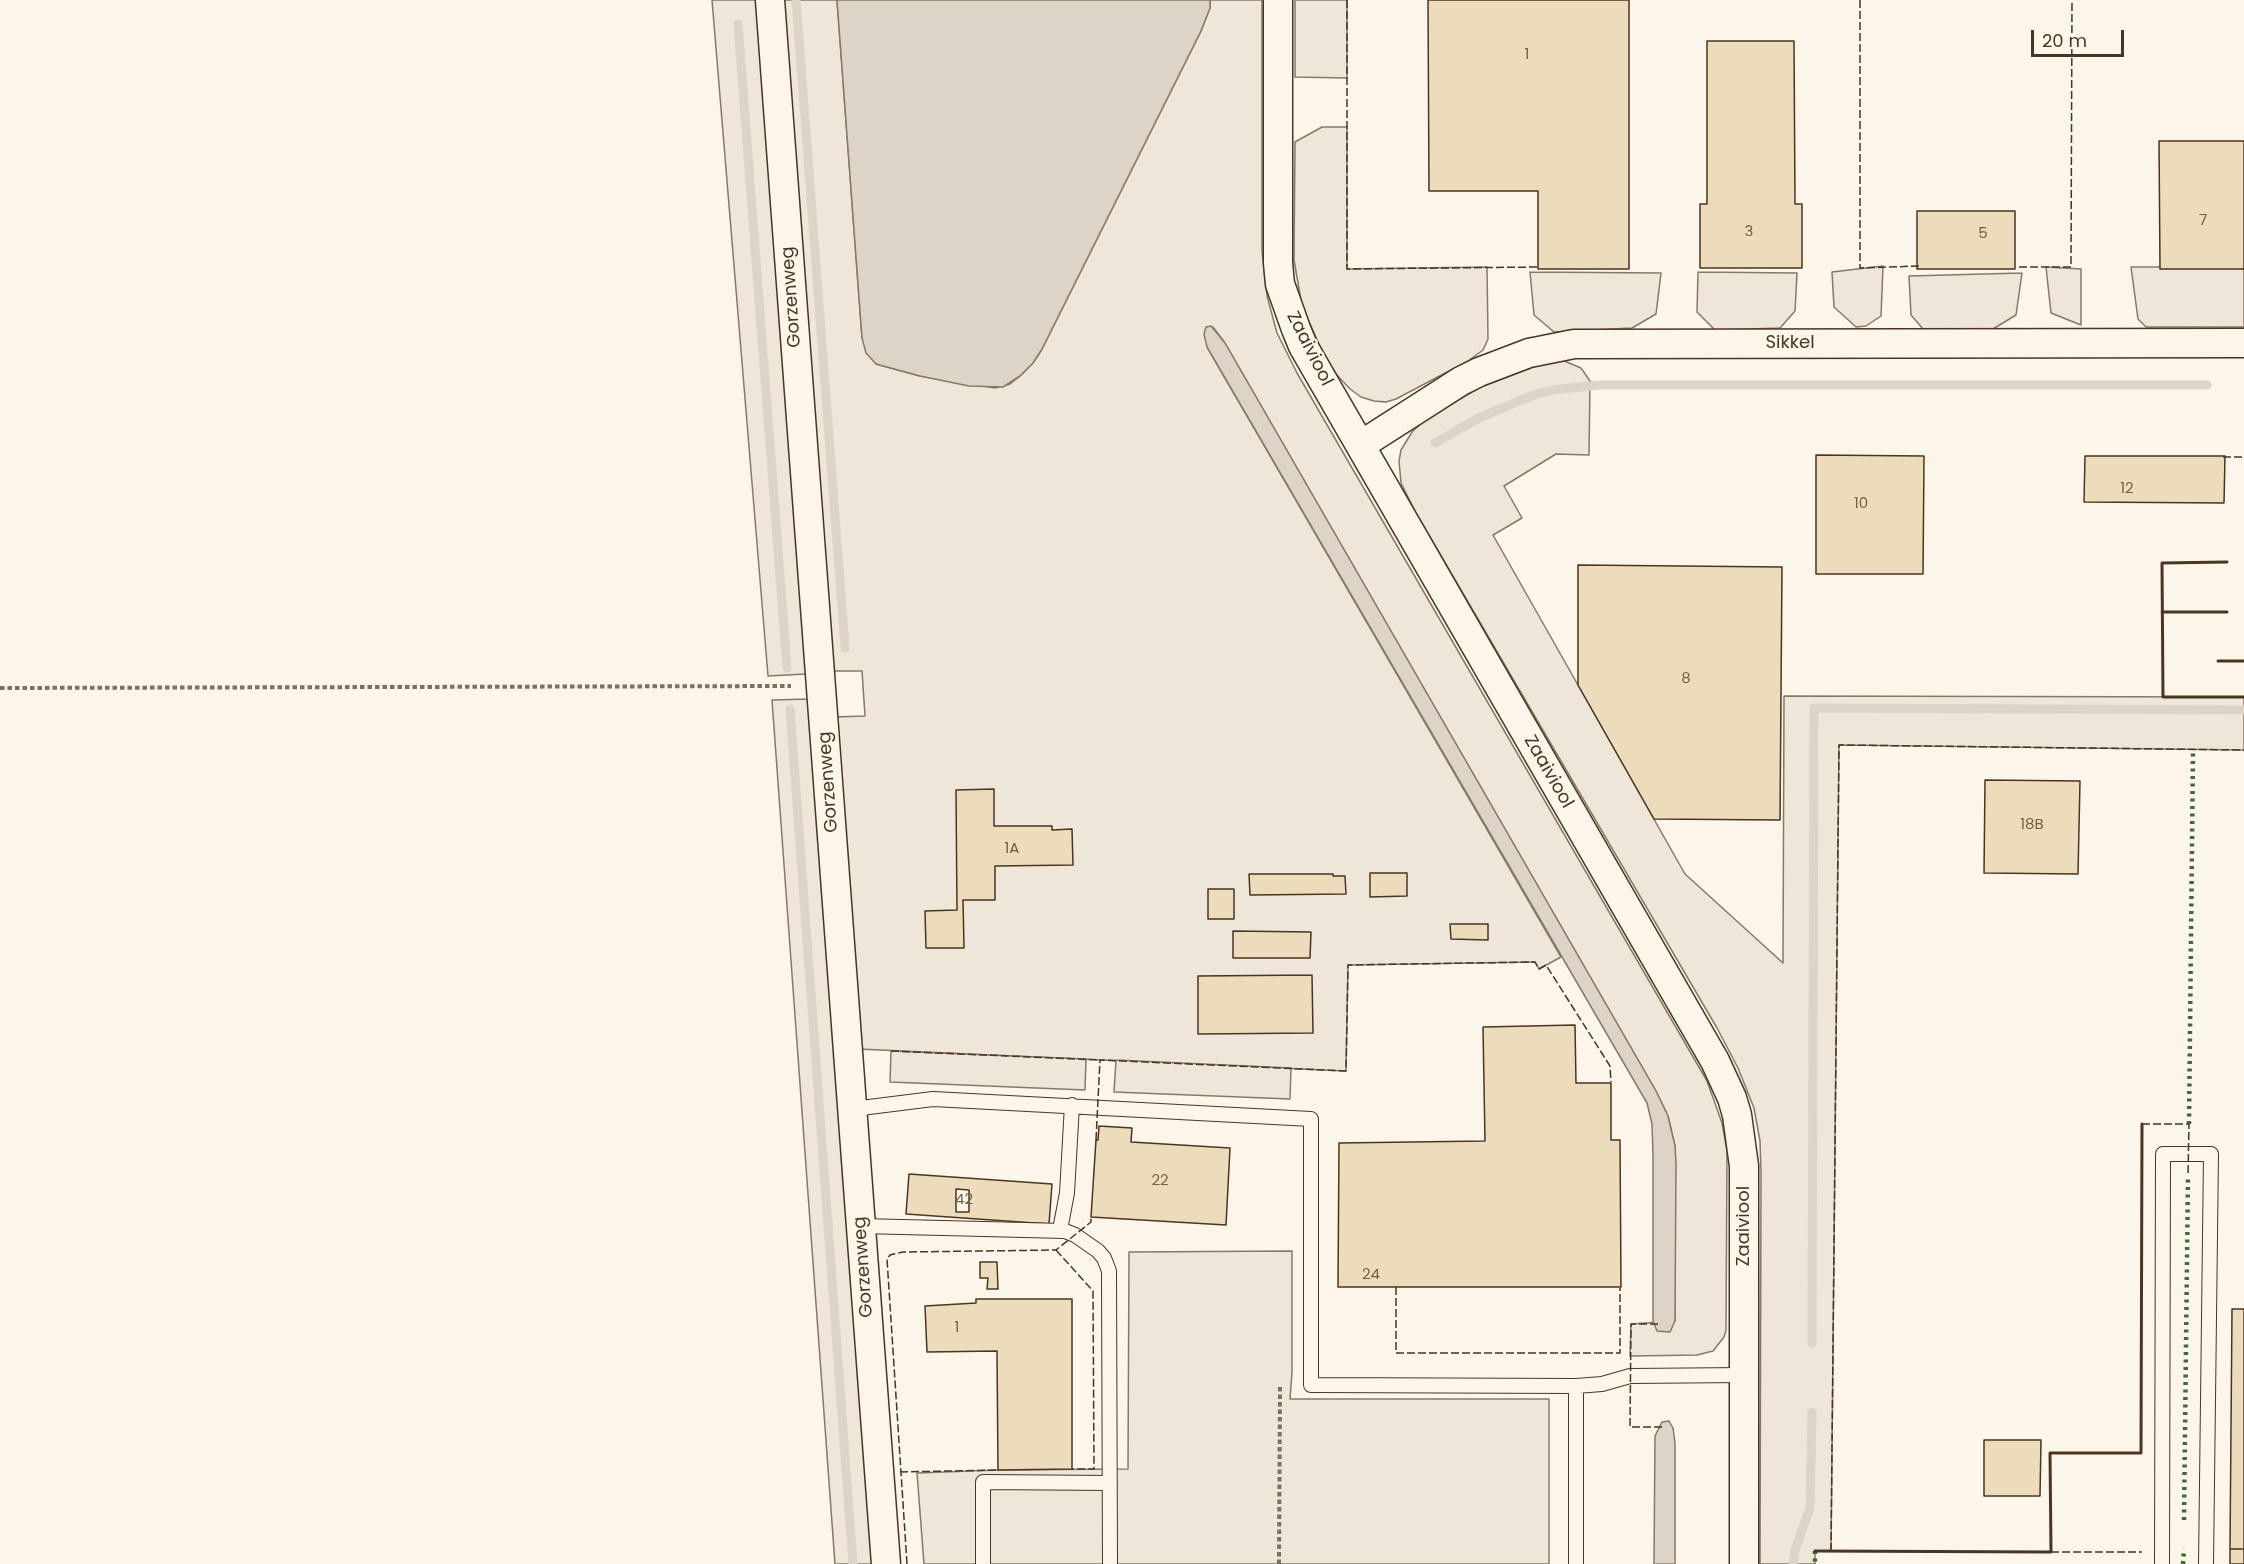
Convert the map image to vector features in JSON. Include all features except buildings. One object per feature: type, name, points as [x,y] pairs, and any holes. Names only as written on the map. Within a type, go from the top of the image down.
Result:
[{"type":"street","name":"Gorzenweg","points":[[770,0],[886,1564]]},
{"type":"street","name":"Zaaiviool","points":[[1278,0],[1278,263],[1280,285],[1303,346],[1703,1041],[1732,1098],[1740,1129],[1744,1166],[1744,1564]]},
{"type":"street","name":"Sikkel","points":[[1360,445],[1479,372],[1523,355],[1574,344],[2244,343]]},
{"type":"lane","points":[[853,1109],[933,1099],[1311,1119],[1311,1385],[1575,1386],[1602,1384],[1630,1376],[1744,1375]]},
{"type":"lane","points":[[1060,1230],[1067,1193],[1072,1105]]},
{"type":"lane","points":[[2162,1564],[2163,1154],[2211,1154],[2206,1564]]},
{"type":"lane","points":[[861,1226],[1060,1230],[1070,1232],[1098,1251],[1107,1264],[1110,1564]]},
{"type":"lane","points":[[1575,1386],[1576,1564]]},
{"type":"lane","points":[[983,1564],[982,1482],[1110,1483]]},
{"type":"path","points":[[0,688],[822,686]]},
{"type":"path","points":[[1279,1564],[1280,1385]]},
{"type":"shaded area","points":[[712,0],[756,0],[806,674],[768,676]]},
{"type":"shaded area","points":[[782,0],[837,0],[862,338],[876,364],[920,376],[995,388],[1010,384],[1020,376],[1033,363],[1042,349],[1201,31],[1210,8],[1210,0],[1262,0],[1262,251],[1267,296],[1277,333],[1297,373],[1707,1081],[1722,1123],[1727,1151],[1726,1330],[1724,1337],[1713,1351],[1697,1355],[1630,1356],[1631,1324],[1675,1321],[1675,1146],[1668,1116],[1656,1091],[1225,343],[1213,327],[1207,347],[1561,957],[1539,969],[1535,962],[1348,965],[1346,1071],[858,1049],[834,717],[865,716],[862,671],[833,671]]},
{"type":"shaded area","points":[[837,0],[1210,0],[1210,8],[1201,31],[1042,349],[1033,363],[1020,376],[1003,387],[969,386],[920,376],[876,364],[866,353],[862,338]]},
{"type":"shaded area","points":[[1295,0],[1347,0],[1347,78],[1295,77]]},
{"type":"shaded area","points":[[1322,127],[1347,127],[1347,269],[1487,267],[1488,339],[1483,350],[1468,361],[1386,402],[1361,397],[1336,374],[1323,353],[1302,306],[1294,260],[1295,142]]},
{"type":"shaded area","points":[[1883,266],[1881,316],[1866,326],[1856,327],[1834,307],[1832,272]]},
{"type":"shaded area","points":[[2046,267],[2081,269],[2081,325],[2051,313]]},
{"type":"shaded area","points":[[2131,267],[2244,267],[2244,327],[2146,327],[2138,319]]},
{"type":"shaded area","points":[[1530,272],[1661,273],[1656,314],[1632,328],[1554,332],[1534,315]]},
{"type":"shaded area","points":[[1698,272],[1797,273],[1795,311],[1780,328],[1715,330],[1697,312]]},
{"type":"shaded area","points":[[2022,273],[2016,315],[1993,329],[1923,329],[1911,315],[1909,276]]},
{"type":"shaded area","points":[[1211,326],[1225,343],[1656,1091],[1668,1116],[1675,1146],[1676,1163],[1675,1321],[1670,1332],[1657,1331],[1653,1321],[1653,1155],[1652,1124],[1647,1103],[1207,347],[1204,334],[1206,327]]},
{"type":"shaded area","points":[[1562,360],[1581,368],[1590,381],[1589,455],[1556,454],[1504,486],[1522,518],[1493,535],[1685,874],[1783,963],[1784,696],[2244,697],[2244,750],[1839,745],[1831,1551],[1815,1551],[1815,1564],[1760,1564],[1761,1173],[1760,1141],[1754,1108],[1738,1068],[1717,1028],[1416,513],[1401,483],[1399,461],[1401,450],[1412,432],[1428,417],[1481,387],[1533,367]]},
{"type":"shaded area","points":[[808,699],[872,1564],[835,1564],[772,700]]},
{"type":"shaded area","points":[[891,1051],[1086,1059],[1085,1090],[890,1082]]},
{"type":"shaded area","points":[[1116,1060],[1291,1068],[1290,1099],[1114,1092]]},
{"type":"shaded area","points":[[1292,1251],[1290,1399],[1549,1399],[1549,1564],[924,1564],[917,1473],[1128,1469],[1129,1252]]},
{"type":"shaded area","points":[[1669,1421],[1673,1428],[1675,1443],[1675,1564],[1654,1564],[1655,1436],[1662,1422]]},
{"type":"waterway","points":[[796,0],[845,648]]},
{"type":"waterway","points":[[738,24],[787,668]]},
{"type":"waterway","points":[[1435,443],[1479,418],[1533,395],[1552,390],[1599,385],[2207,385]]},
{"type":"waterway","points":[[1812,1343],[1814,708],[2244,710]]},
{"type":"waterway","points":[[790,709],[853,1564]]},
{"type":"waterway","points":[[1793,1564],[1795,1550],[1810,1508],[1812,1412]]},
{"type":"hedge","points":[[2189,1124],[2193,750]]},
{"type":"hedge","points":[[2184,1520],[2188,1175]]},
{"type":"hedge","points":[[2183,1564],[2184,1549]]},
{"type":"hedge","points":[[1815,1551],[1815,1564]]},
{"type":"fence","points":[[1347,0],[1347,269],[1538,267]]},
{"type":"fence","points":[[1860,0],[1860,268],[1919,266]]},
{"type":"fence","points":[[2019,267],[2071,267],[2072,0]]},
{"type":"fence","points":[[2223,457],[2244,457]]},
{"type":"fence","points":[[1831,1551],[1839,745],[2244,750]]},
{"type":"fence","points":[[1096,1140],[1100,1060],[1346,1071],[1348,965],[1535,962],[1539,969],[1546,965],[1610,1066],[1611,1082]]},
{"type":"fence","points":[[891,1051],[1100,1060]]},
{"type":"fence","points":[[2142,1124],[2189,1124],[2188,1175]]},
{"type":"fence","points":[[907,1564],[887,1259],[890,1255],[903,1252],[1056,1250],[1091,1222],[1091,1217]]},
{"type":"fence","points":[[1056,1250],[1093,1291],[1094,1469],[1072,1469]]},
{"type":"fence","points":[[1396,1287],[1396,1353],[1620,1353],[1620,1288]]},
{"type":"fence","points":[[1658,1324],[1631,1324],[1630,1427],[1663,1427]]},
{"type":"fence","points":[[900,1472],[998,1470]]},
{"type":"fence","points":[[2051,1552],[2142,1552]]},
{"type":"wall","points":[[2227,562],[2162,563],[2163,697],[2244,697]]},
{"type":"wall","points":[[2162,612],[2227,612]]},
{"type":"wall","points":[[2218,661],[2244,661]]},
{"type":"wall","points":[[1815,1551],[2051,1552],[2050,1453],[2141,1453],[2142,1124]]}]
